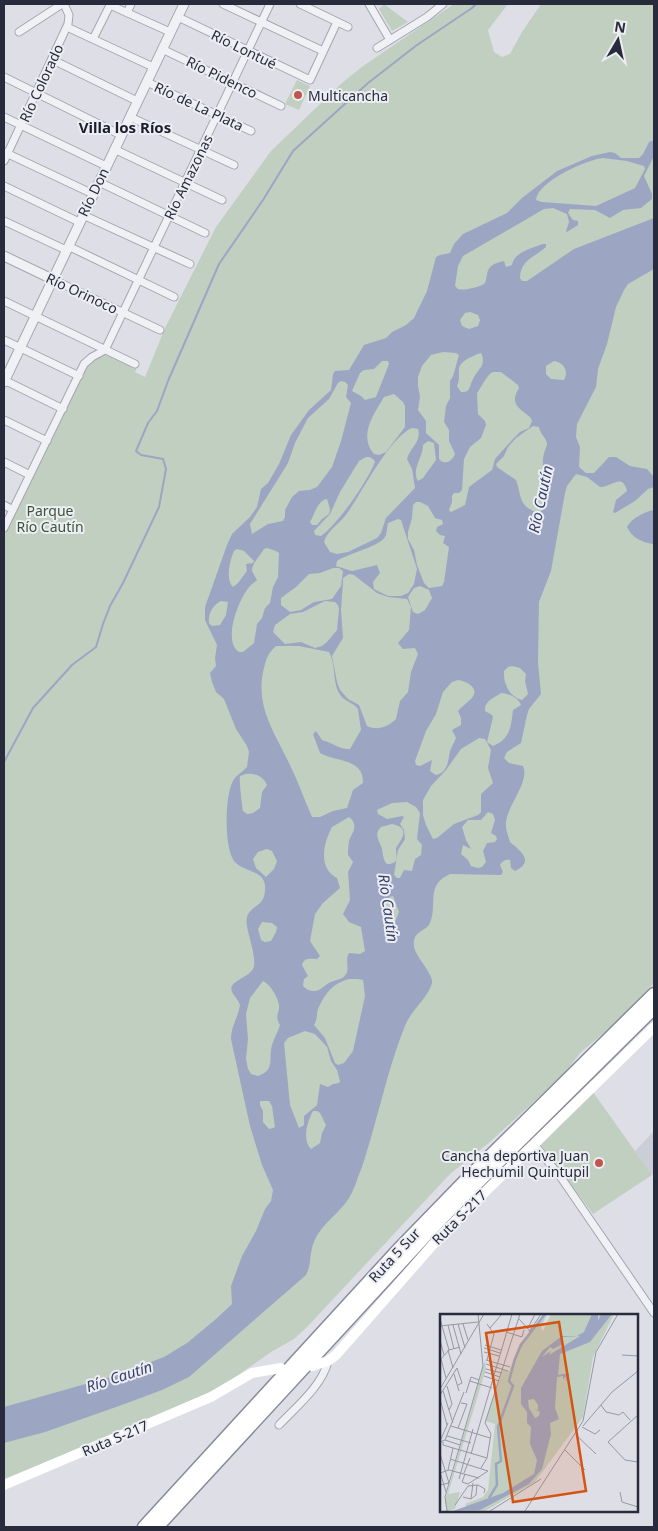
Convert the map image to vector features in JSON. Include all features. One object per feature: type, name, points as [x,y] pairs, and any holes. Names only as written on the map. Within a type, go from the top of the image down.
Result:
[{"type":"highway","name":"Ruta 5 Sur","points":[[144,1527],[398,1250],[654,994]]},
{"type":"highway","name":"Ruta 5 Sur","points":[[157,1527],[385,1278],[453,1207],[654,1008]]},
{"type":"main road","name":"Ruta S-217","points":[[328,1362],[340,1351],[444,1232],[654,1029]]},
{"type":"main road","points":[[312,1366],[328,1362]]},
{"type":"main road","name":"Ruta S-217","points":[[4,1485],[210,1397],[252,1372],[281,1368]]},
{"type":"street","name":"Río Colorado","points":[[4,161],[6,153],[53,60],[67,26],[69,15],[63,4]]},
{"type":"street","points":[[19,32],[63,4]]},
{"type":"street","points":[[127,13],[131,4]]},
{"type":"street","name":"Río Don","points":[[4,381],[184,4]]},
{"type":"street","points":[[223,4],[324,51],[337,22]]},
{"type":"street","name":"Río Amazonas","points":[[105,350],[270,4]]},
{"type":"street","points":[[377,48],[427,17],[443,4]]},
{"type":"street","points":[[93,38],[110,5],[170,32]]},
{"type":"street","points":[[305,5],[348,27]]},
{"type":"street","points":[[373,6],[390,40]]},
{"type":"street","name":"Río Lontué","points":[[178,17],[310,80],[324,51]]},
{"type":"street","name":"Río de La Plata","points":[[67,26],[153,67]]},
{"type":"street","name":"Río Pidenco","points":[[162,49],[281,106]]},
{"type":"street","points":[[53,60],[138,101]]},
{"type":"street","points":[[4,77],[121,135]]},
{"type":"street","name":"Río de La Plata","points":[[146,82],[250,131]]},
{"type":"street","points":[[4,117],[106,166]]},
{"type":"street","points":[[130,117],[234,165]]},
{"type":"street","points":[[114,149],[222,200]]},
{"type":"street","points":[[6,153],[93,194]]},
{"type":"street","points":[[98,182],[205,233]]},
{"type":"street","points":[[4,186],[190,264]]},
{"type":"street","points":[[4,221],[174,297]]},
{"type":"street","name":"Río Orinoco","points":[[4,256],[160,330]]},
{"type":"street","points":[[4,300],[135,364]]},
{"type":"street","points":[[4,340],[79,376]]},
{"type":"street","points":[[4,528],[84,364],[105,350]]},
{"type":"street","points":[[4,381],[63,409]]},
{"type":"street","points":[[4,420],[47,442]]},
{"type":"street","points":[[4,462],[30,475]]},
{"type":"street","points":[[4,505],[13,510]]},
{"type":"street","points":[[534,1144],[568,1187],[654,1313]]},
{"type":"street","points":[[279,1425],[318,1383],[328,1362]]},
{"type":"shaded area","points":[[654,1131],[654,1172],[652,1175],[635,1151]]},
{"type":"green space","points":[[384,4],[408,22],[392,31],[379,9]]},
{"type":"green space","name":"Parque Río Cautín","points":[[454,4],[508,4],[488,30],[494,52],[502,57],[510,54],[541,4],[654,4],[654,983],[613,1025],[580,1053],[565,1073],[490,1142],[450,1174],[294,1339],[271,1352],[221,1387],[122,1431],[4,1479],[4,534],[96,349],[137,368],[135,372],[145,377],[165,328],[216,227],[271,151],[342,83],[363,66]]},
{"type":"green space","name":"Multicancha","points":[[297,80],[310,86],[299,110],[285,104]]},
{"type":"green space","name":"Cancha deportiva Juan Hechumil Quintupil","points":[[593,1092],[652,1175],[593,1214],[541,1145]]},
{"type":"water","name":"Río Cautín","points":[[654,140],[654,156],[644,176],[652,194],[652,199],[641,208],[623,210],[610,218],[595,210],[570,209],[568,213],[573,220],[578,221],[578,225],[567,232],[569,222],[567,214],[553,208],[544,209],[463,256],[458,266],[455,286],[458,289],[480,286],[485,283],[492,265],[504,261],[506,267],[512,265],[516,257],[524,251],[546,244],[546,247],[525,263],[520,278],[522,281],[527,281],[574,249],[654,218],[654,269],[628,284],[616,307],[607,344],[598,369],[596,387],[577,424],[576,437],[580,447],[579,467],[586,473],[594,473],[609,457],[616,457],[630,466],[647,469],[654,477],[654,487],[648,489],[635,501],[615,513],[613,512],[616,500],[627,491],[622,482],[619,481],[600,487],[587,477],[576,474],[567,486],[551,571],[539,602],[538,663],[541,694],[529,709],[521,743],[507,752],[504,758],[509,763],[523,766],[524,779],[510,808],[506,824],[510,842],[524,856],[524,863],[515,871],[511,868],[510,860],[506,860],[500,865],[503,872],[501,875],[450,874],[442,878],[437,884],[430,923],[417,934],[414,941],[415,951],[430,975],[432,983],[428,993],[404,1028],[354,1188],[345,1204],[317,1236],[312,1246],[306,1275],[189,1377],[162,1390],[119,1406],[45,1432],[4,1443],[4,1407],[114,1376],[164,1357],[187,1343],[216,1319],[232,1304],[231,1286],[242,1256],[256,1231],[265,1209],[271,1201],[273,1190],[262,1165],[250,1126],[231,1039],[240,1005],[231,988],[249,973],[254,966],[247,917],[252,909],[261,902],[265,893],[265,886],[261,877],[234,861],[228,845],[227,811],[230,790],[235,778],[247,767],[249,752],[236,729],[224,699],[216,692],[212,682],[210,673],[216,666],[217,645],[205,620],[205,607],[232,534],[250,517],[257,507],[261,489],[268,483],[279,464],[291,435],[309,410],[331,390],[335,371],[349,370],[364,345],[386,338],[414,318],[427,291],[436,257],[450,253],[454,244],[463,234],[507,213],[522,198],[557,171],[592,156],[610,152],[615,153],[621,158],[639,158],[649,142]],"holes":[[[603,158],[627,161],[644,166],[645,169],[635,188],[596,206],[536,200],[539,193],[554,179],[575,167]],[[470,312],[478,315],[480,320],[478,326],[469,329],[462,326],[460,320],[465,313]],[[443,352],[459,355],[450,381],[450,398],[446,406],[444,422],[449,430],[449,441],[455,454],[448,462],[439,459],[439,445],[426,433],[426,421],[418,410],[420,397],[418,377],[422,366],[431,355]],[[481,353],[483,357],[481,367],[468,390],[461,392],[457,386],[459,367],[464,361]],[[382,361],[388,361],[389,364],[376,397],[365,400],[352,391],[360,373],[364,370],[374,369]],[[554,361],[563,365],[566,371],[564,380],[551,379],[546,374],[546,366]],[[493,372],[501,372],[518,385],[519,388],[516,393],[515,402],[532,421],[529,428],[520,432],[495,459],[492,470],[469,487],[465,505],[451,512],[449,510],[452,496],[454,493],[459,493],[462,490],[464,459],[470,447],[481,438],[486,425],[485,421],[478,414],[477,393],[486,378]],[[341,381],[345,382],[348,385],[346,397],[351,403],[332,467],[317,487],[299,491],[292,497],[285,510],[283,521],[268,524],[252,534],[250,524],[288,463],[295,443],[308,418],[329,399],[338,383]],[[394,394],[405,406],[405,427],[386,452],[379,455],[374,454],[369,447],[367,439],[367,432],[372,417],[384,397]],[[533,426],[539,427],[547,444],[543,457],[548,489],[547,502],[544,509],[538,513],[527,507],[522,500],[516,480],[497,467],[496,464],[516,438]],[[412,428],[418,429],[417,441],[407,459],[412,469],[415,488],[386,518],[381,533],[377,538],[348,552],[337,554],[330,552],[324,542],[326,538],[348,512],[377,466],[404,433]],[[428,441],[434,443],[436,460],[423,478],[418,481],[416,477],[423,445]],[[370,457],[375,462],[366,480],[351,502],[328,530],[321,536],[315,535],[314,531],[330,514],[340,492],[359,461]],[[327,499],[330,509],[329,514],[317,525],[312,525],[310,522],[321,502]],[[416,502],[428,506],[435,518],[442,520],[443,524],[437,527],[436,531],[440,535],[445,536],[443,543],[449,547],[442,586],[429,588],[424,583],[414,550],[408,539],[413,505]],[[398,519],[401,520],[417,569],[414,584],[408,593],[401,596],[388,596],[374,589],[373,582],[380,573],[377,565],[352,571],[336,566],[337,561],[378,543],[386,535],[388,523]],[[267,548],[279,553],[278,577],[273,587],[270,603],[265,608],[262,618],[257,624],[254,643],[243,652],[239,652],[234,646],[232,629],[237,609],[246,591],[257,580],[252,571],[256,560],[264,549]],[[237,549],[244,551],[254,561],[253,563],[246,564],[247,571],[233,587],[229,580],[230,564],[234,551]],[[333,568],[339,568],[343,571],[341,586],[332,599],[314,602],[301,610],[290,612],[281,605],[281,598],[309,574],[320,573]],[[349,574],[354,575],[377,593],[388,597],[407,599],[411,607],[409,630],[398,643],[403,649],[415,648],[418,654],[411,672],[408,692],[400,701],[396,719],[390,724],[378,728],[367,726],[359,705],[348,699],[340,690],[332,656],[343,638],[341,610],[343,578]],[[420,586],[429,590],[432,598],[425,610],[418,614],[413,612],[408,597],[414,588]],[[221,601],[228,602],[226,615],[220,625],[212,626],[209,623],[213,607]],[[325,601],[335,602],[338,605],[337,630],[322,646],[315,648],[301,642],[285,644],[273,632],[275,625],[290,614],[303,612]],[[276,646],[299,646],[329,652],[333,663],[336,686],[342,697],[358,709],[361,730],[350,749],[322,740],[316,731],[313,734],[320,753],[354,765],[362,775],[363,783],[353,790],[347,808],[333,811],[320,817],[312,817],[264,709],[262,685],[267,658]],[[512,666],[520,668],[526,674],[525,681],[528,694],[522,700],[510,693],[504,671]],[[458,680],[472,686],[474,695],[458,711],[461,725],[452,730],[456,738],[450,751],[447,766],[440,774],[436,775],[430,771],[432,760],[420,766],[416,765],[415,761],[426,731],[436,714],[443,692],[452,682]],[[504,693],[516,698],[521,705],[513,710],[511,726],[507,735],[493,746],[487,742],[493,717],[485,711],[488,702]],[[479,738],[485,739],[491,750],[488,768],[493,783],[481,794],[481,812],[478,815],[454,824],[437,838],[433,839],[423,815],[423,800],[431,786],[446,770],[461,749]],[[246,774],[258,776],[267,785],[262,792],[260,808],[253,813],[247,814],[243,811],[240,776]],[[407,802],[416,807],[420,813],[417,839],[422,845],[421,855],[415,859],[412,871],[404,870],[400,878],[397,878],[394,875],[398,850],[405,839],[404,830],[400,824],[404,817],[387,819],[378,814],[377,810],[392,803]],[[488,812],[493,814],[495,820],[491,833],[497,839],[495,842],[487,843],[483,851],[486,862],[482,867],[471,866],[468,860],[461,854],[463,845],[471,849],[462,827],[468,820],[481,820]],[[349,817],[354,822],[354,830],[349,840],[348,849],[348,855],[353,862],[348,872],[350,900],[343,914],[349,922],[361,927],[365,951],[360,954],[349,953],[346,974],[319,990],[312,991],[303,986],[304,979],[308,976],[302,965],[306,960],[317,959],[320,956],[310,941],[315,914],[323,903],[340,888],[337,878],[327,868],[324,855],[332,827]],[[392,824],[403,830],[403,837],[396,848],[396,861],[394,863],[387,864],[378,838],[381,827]],[[267,849],[272,851],[277,861],[274,869],[266,877],[256,868],[253,859],[258,852]],[[393,896],[399,912],[395,922],[389,925],[385,918],[384,909],[386,901]],[[262,922],[272,923],[277,927],[271,941],[265,942],[261,940],[258,929]],[[349,979],[363,980],[365,996],[353,1051],[344,1063],[338,1065],[335,1063],[325,1038],[314,1025],[318,1009],[330,989],[338,983]],[[263,981],[271,988],[277,998],[279,1005],[277,1019],[280,1025],[272,1045],[270,1063],[267,1070],[258,1076],[251,1074],[246,1059],[248,1039],[246,1014],[250,998]],[[305,1031],[315,1034],[327,1047],[340,1081],[328,1087],[320,1084],[317,1105],[304,1116],[304,1125],[299,1128],[290,1105],[284,1043],[288,1038]],[[260,1101],[269,1101],[272,1106],[275,1127],[269,1129],[263,1122],[263,1111]],[[313,1111],[317,1111],[326,1125],[320,1143],[311,1149],[306,1136],[307,1125],[311,1115]]]},
{"type":"water","points":[[654,510],[654,544],[638,539],[627,527],[639,516]]},
{"type":"waterway","points":[[4,762],[33,708],[72,665],[96,647],[110,606],[159,507],[166,469],[163,459],[141,455],[136,451],[148,423],[157,411],[168,381],[219,264],[263,200],[293,151],[368,83],[417,45],[476,4]]},
{"type":"place","name":"Multicancha","points":[[298,95]]},
{"type":"place","name":"Cancha deportiva Juan Hechumil Quintupil","points":[[599,1163]]},
{"type":"district","name":"Villa los Ríos","points":[[125,127]]}]
